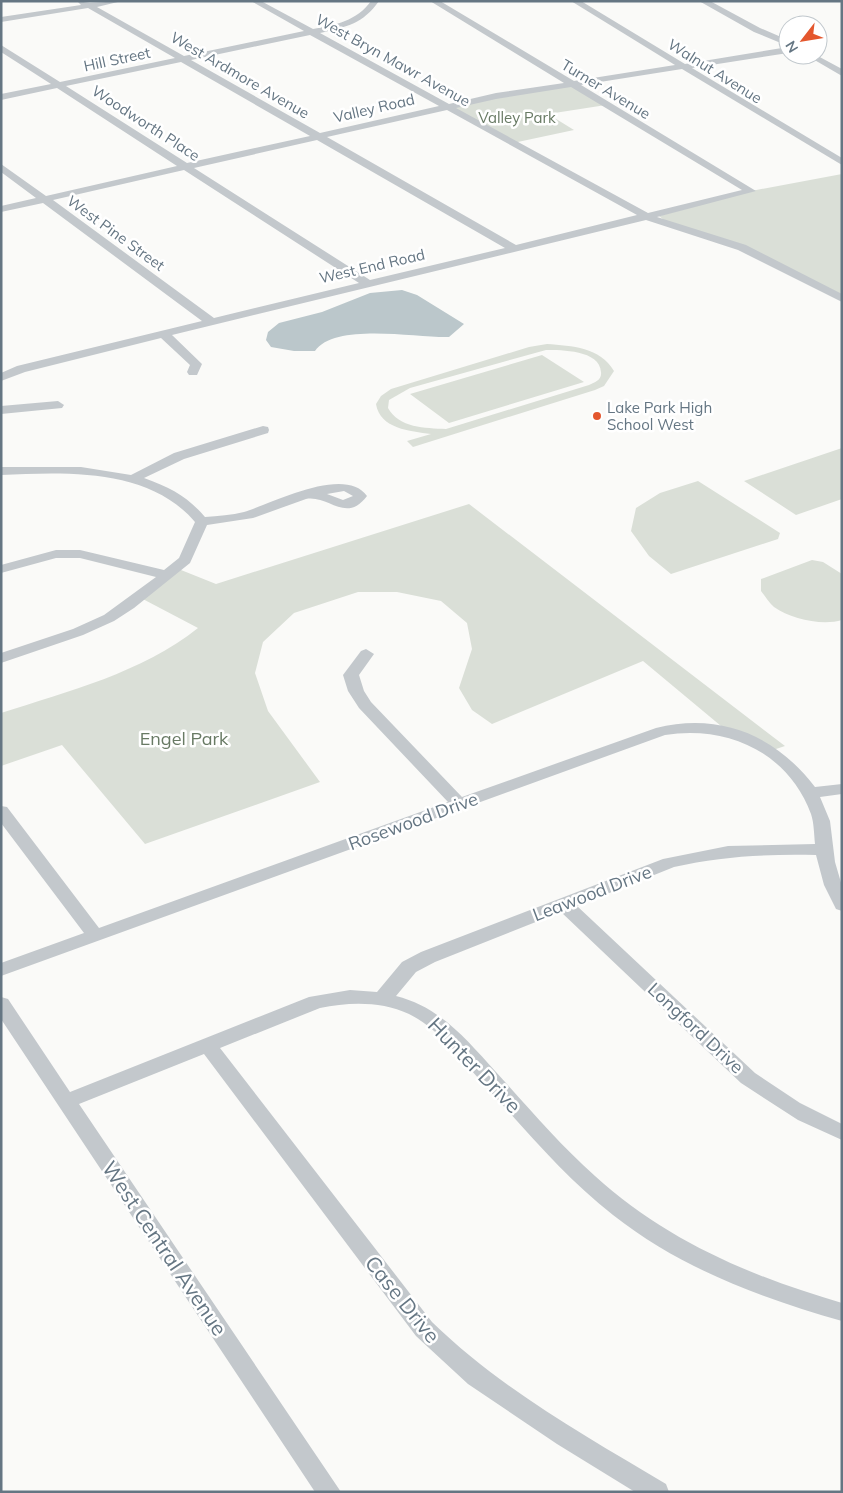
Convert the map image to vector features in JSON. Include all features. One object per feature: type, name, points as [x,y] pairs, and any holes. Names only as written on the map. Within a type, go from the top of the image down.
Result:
[{"type":"street","points":[[1,20],[85,4],[118,1]]},
{"type":"street","name":"West Bryn Mawr Avenue","points":[[255,1],[646,216],[672,228],[727,242],[756,254],[842,299]]},
{"type":"street","name":"Hill Street","points":[[1,97],[312,33],[354,22],[366,14],[375,1]]},
{"type":"street","name":"Turner Avenue","points":[[434,1],[751,191]]},
{"type":"street","name":"Walnut Avenue","points":[[575,1],[842,162]]},
{"type":"street","points":[[707,3],[728,1]]},
{"type":"street","points":[[707,3],[778,39]]},
{"type":"street","name":"West Ardmore Avenue","points":[[85,4],[515,249]]},
{"type":"street","points":[[770,36],[778,35]]},
{"type":"street","name":"Woodworth Place","points":[[1,48],[368,284]]},
{"type":"street","name":"Valley Road","points":[[1,209],[446,106],[778,52]]},
{"type":"street","points":[[828,65],[842,73]]},
{"type":"street","name":"West Pine Street","points":[[1,167],[213,323]]},
{"type":"street","name":"West End Road","points":[[3,371],[165,335],[751,191]]},
{"type":"street","points":[[165,335],[196,364],[194,372]]},
{"type":"street","points":[[1,410],[58,405]]},
{"type":"street","points":[[132,480],[160,463],[176,456],[263,430]]},
{"type":"street","points":[[1,471],[85,471],[132,480],[180,499],[191,507],[202,522]]},
{"type":"street","points":[[202,522],[247,515],[311,494]]},
{"type":"street","points":[[1,658],[98,624],[129,605],[185,560],[202,522]]},
{"type":"street","points":[[1,569],[56,554],[80,554],[167,575]]},
{"type":"street","points":[[366,654],[351,675],[356,691],[365,704],[459,804]]},
{"type":"street","name":"Rosewood Drive","points":[[1,970],[662,731],[685,727],[727,731],[746,736],[763,746],[796,772],[811,793],[820,816],[824,850],[842,905]]},
{"type":"street","points":[[811,793],[842,789]]},
{"type":"street","points":[[1,810],[96,936]]},
{"type":"street","name":"Leawood Drive","points":[[382,999],[409,967],[428,957],[669,863],[702,854],[739,849],[824,850]]},
{"type":"street","name":"Longford Drive","points":[[564,904],[748,1078],[782,1103],[818,1123],[842,1132]]},
{"type":"street","name":"Hunter Drive","points":[[67,1101],[316,1002],[351,997],[382,999],[422,1012],[433,1019],[576,1171],[638,1223],[683,1250],[744,1280],[777,1293],[842,1312]]},
{"type":"street","name":"West Central Avenue","points":[[1,1004],[329,1492]]},
{"type":"street","name":"Case Drive","points":[[207,1045],[424,1329],[440,1346],[459,1363],[509,1400],[657,1492]]},
{"type":"green space","name":"Valley Park","points":[[571,84],[606,105],[548,114],[574,130],[513,143],[446,106]]},
{"type":"green space","points":[[842,174],[842,299],[756,254],[664,220],[659,216],[751,191]]},
{"type":"green space","points":[[547,344],[585,349],[601,357],[614,371],[604,386],[595,390],[413,447],[407,441],[431,434],[397,427],[383,419],[379,412],[376,404],[381,396],[391,389],[529,347]],"holes":[[[546,350],[570,351],[587,355],[599,365],[600,377],[589,385],[446,429],[413,426],[399,420],[388,408],[389,400],[410,388]]]},
{"type":"green space","points":[[542,355],[584,382],[449,423],[410,394]]},
{"type":"green space","points":[[842,448],[842,499],[796,515],[744,481]]},
{"type":"green space","points":[[698,481],[780,533],[778,539],[671,574],[649,556],[631,531],[636,508],[660,493]]},
{"type":"green space","name":"Engel Park","points":[[469,504],[785,746],[770,751],[727,731],[643,661],[492,724],[472,710],[459,688],[472,649],[467,623],[441,601],[397,592],[358,592],[294,613],[263,642],[255,673],[268,711],[320,782],[145,844],[62,745],[1,766],[1,713],[129,669],[176,644],[198,628],[139,597],[176,568],[216,584]]},
{"type":"green space","points":[[812,560],[823,562],[842,574],[842,620],[816,622],[789,615],[774,607],[761,591],[761,579]]},
{"type":"shaded area","points":[[402,290],[417,295],[464,324],[449,337],[358,334],[325,342],[315,351],[294,351],[271,347],[266,340],[268,332],[279,323],[322,312],[370,293]]},
{"type":"place","name":"Lake Park High School West","points":[[597,416]]}]
